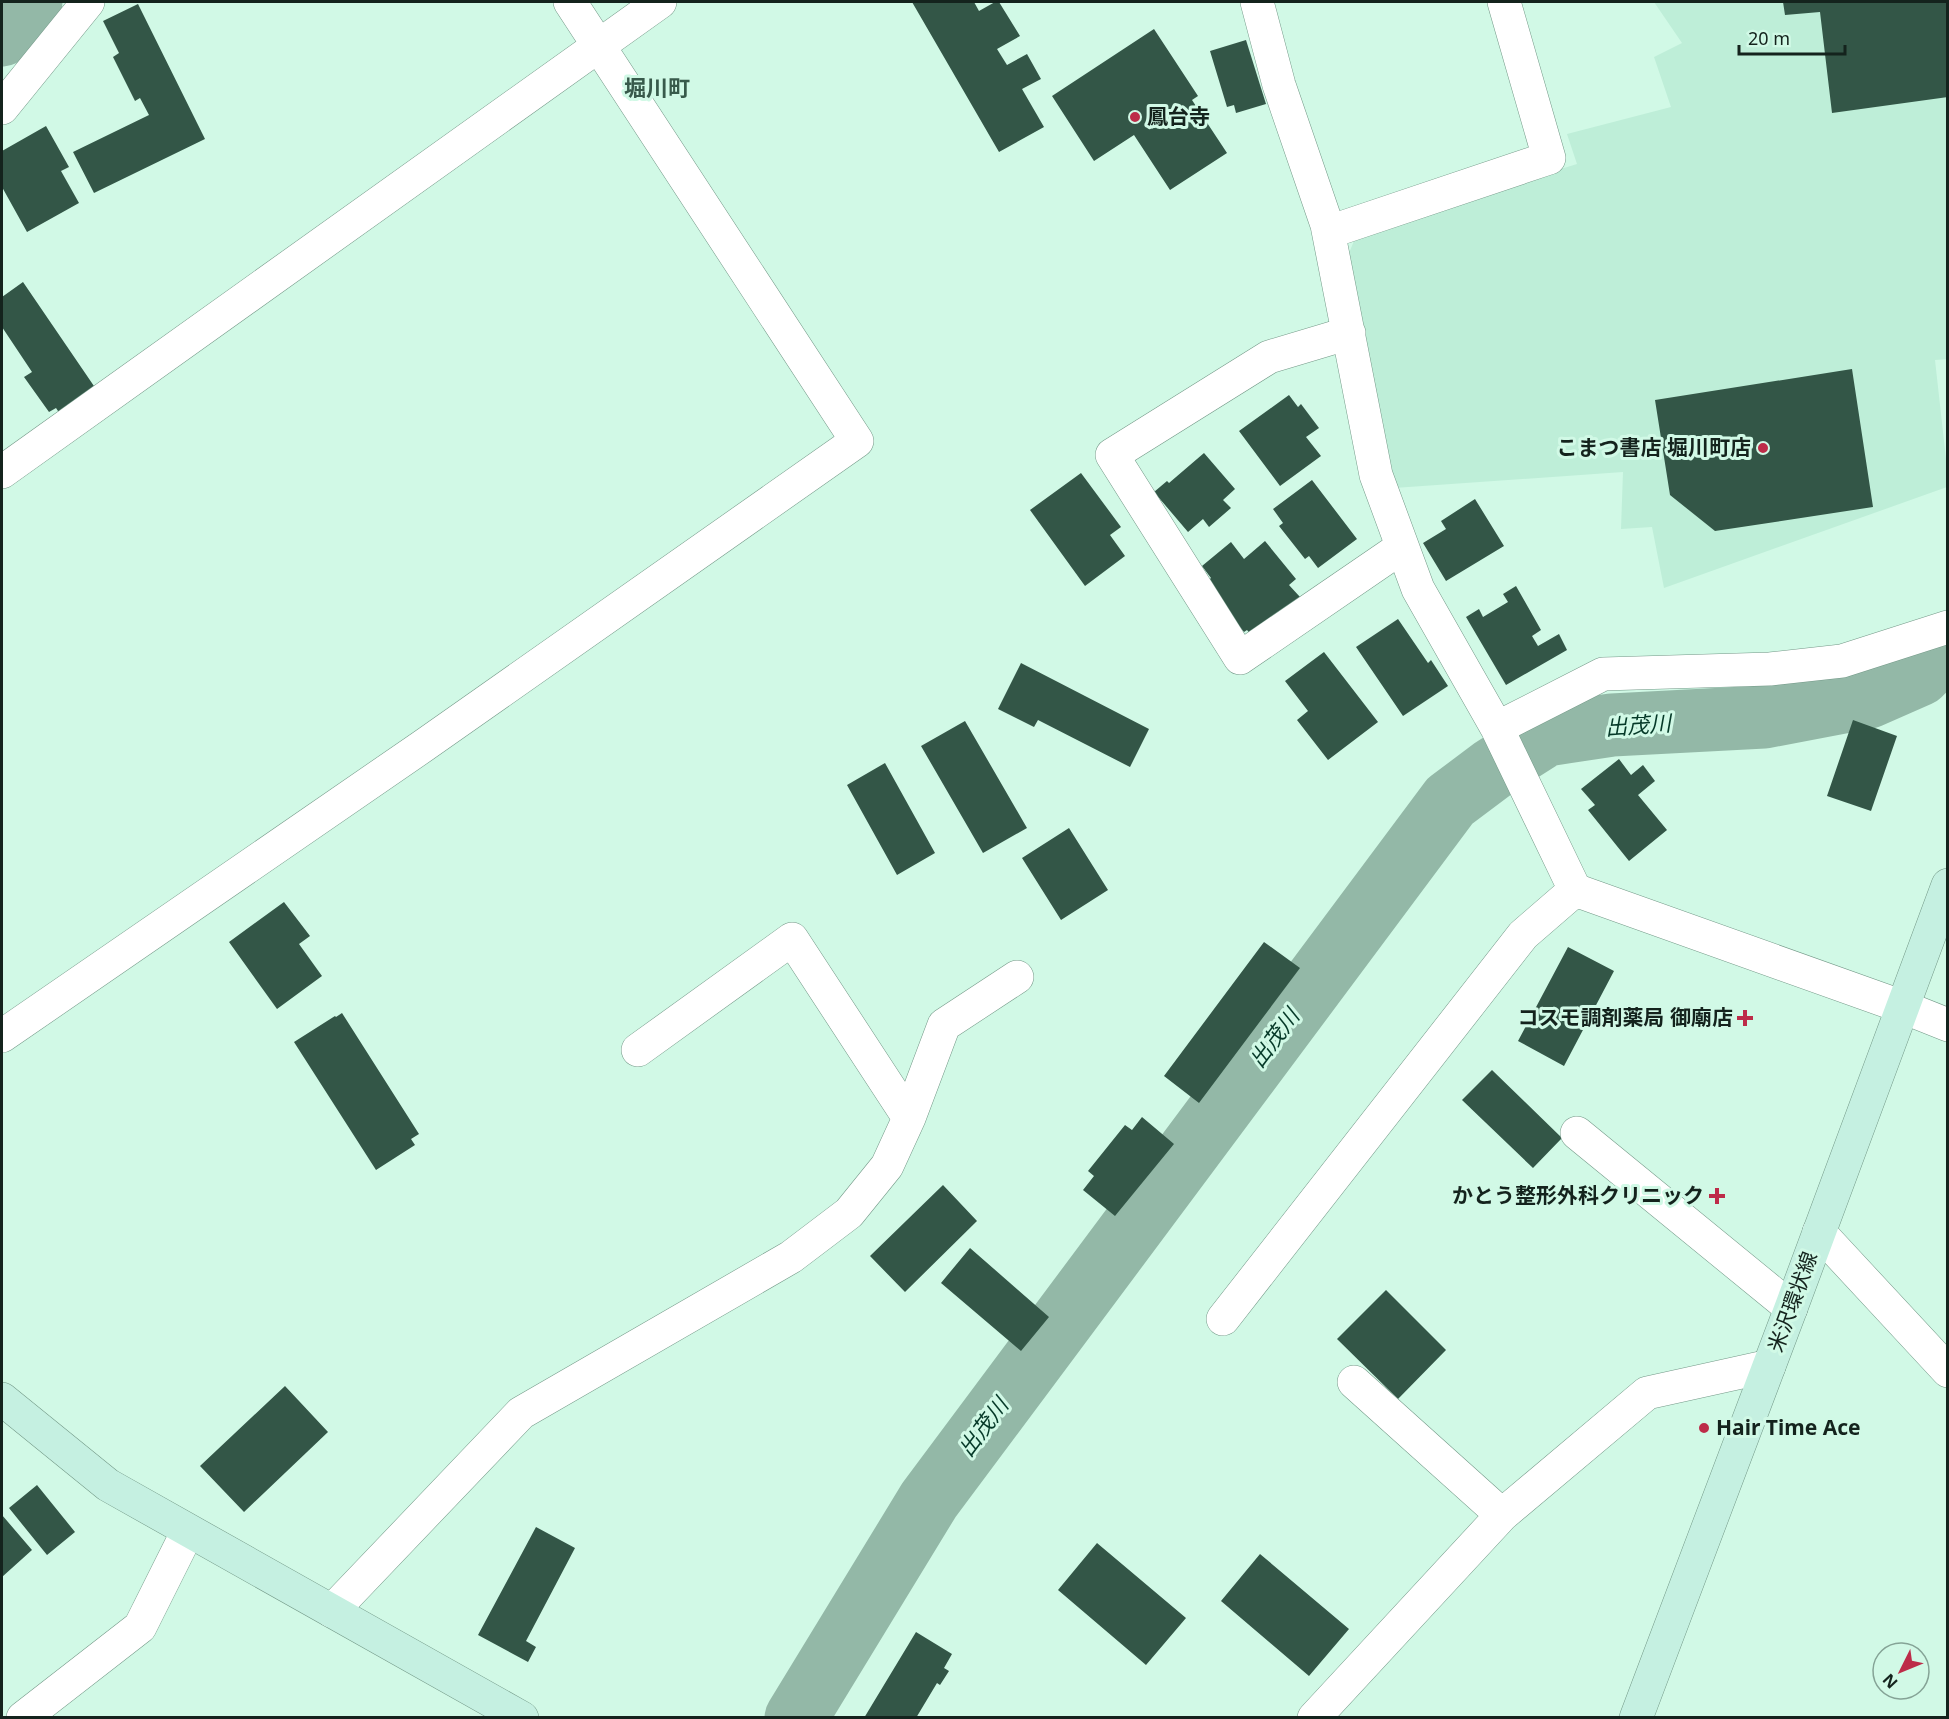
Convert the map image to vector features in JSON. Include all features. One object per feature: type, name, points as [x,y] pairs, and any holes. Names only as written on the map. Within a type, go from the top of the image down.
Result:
[{"type":"main road","name":"米沢環状線","points":[[1636,1718],[1791,1308],[1947,885]]},
{"type":"main road","points":[[2,1399],[108,1485],[522,1718]]},
{"type":"street","points":[[2,108],[88,2]]},
{"type":"street","points":[[2,1036],[423,746],[857,441],[570,2]]},
{"type":"street","points":[[2,472],[660,2]]},
{"type":"street","points":[[1329,232],[1549,158],[1504,2]]},
{"type":"street","points":[[1264,5],[1279,85],[1329,232],[1376,475],[1418,590],[1497,728],[1575,890],[1903,1007],[1947,1025]]},
{"type":"street","points":[[1348,333],[1269,357],[1112,455],[1240,658],[1402,547]]},
{"type":"street","points":[[1497,728],[1603,674],[1770,669],[1842,661],[1947,627]]},
{"type":"street","points":[[1223,1319],[1523,934],[1575,890]]},
{"type":"street","points":[[638,1050],[792,939],[909,1118]]},
{"type":"street","points":[[332,1611],[521,1413],[791,1257],[849,1213],[887,1166],[909,1118],[944,1025],[1017,977]]},
{"type":"street","points":[[1577,1133],[1791,1308]]},
{"type":"street","points":[[1819,1232],[1947,1371]]},
{"type":"street","points":[[1314,1718],[1502,1515],[1647,1393],[1769,1366]]},
{"type":"street","points":[[1354,1382],[1502,1515]]},
{"type":"street","points":[[23,1718],[140,1627],[188,1531]]},
{"type":"shaded area","points":[[1654,2],[1947,2],[1948,359],[1935,360],[1947,487],[1664,588],[1652,527],[1621,529],[1623,472],[1394,488],[1347,258],[1358,231],[1577,164],[1567,134],[1671,107],[1654,57],[1682,43]]},
{"type":"building","points":[[912,2],[974,2],[979,11],[999,2],[1020,36],[997,49],[1007,65],[1027,54],[1041,79],[1022,89],[1044,127],[999,152]]},
{"type":"building","points":[[1783,2],[1948,2],[1948,97],[1832,113],[1820,12],[1785,15]]},
{"type":"building","points":[[138,4],[205,139],[94,193],[73,152],[149,115],[140,98],[135,101],[113,57],[119,53],[103,21]]},
{"type":"building","name":"鳳台寺","points":[[1154,29],[1198,96],[1192,100],[1227,153],[1170,190],[1134,135],[1094,161],[1052,96]]},
{"type":"building","points":[[1246,40],[1266,104],[1236,113],[1234,105],[1227,107],[1210,51]]},
{"type":"building","points":[[46,126],[69,167],[61,171],[79,203],[27,232],[2,187],[2,151]]},
{"type":"building","points":[[23,282],[96,389],[60,414],[56,408],[49,412],[24,377],[32,372],[2,327],[2,297]]},
{"type":"building","name":"こまつ書店 堀川町店","points":[[1852,369],[1873,507],[1715,531],[1670,495],[1655,400]]},
{"type":"building","points":[[1289,395],[1298,407],[1301,404],[1319,428],[1306,437],[1321,456],[1280,486],[1239,431]]},
{"type":"building","points":[[1204,453],[1235,489],[1223,500],[1231,508],[1209,527],[1203,519],[1188,532],[1154,492],[1167,481],[1169,483]]},
{"type":"building","points":[[1081,473],[1121,527],[1110,535],[1125,556],[1085,586],[1030,510]]},
{"type":"building","points":[[1312,480],[1357,539],[1318,568],[1309,556],[1305,559],[1279,526],[1283,523],[1273,509]]},
{"type":"building","points":[[1475,499],[1504,546],[1446,581],[1423,543],[1446,529],[1441,521]]},
{"type":"building","points":[[1265,541],[1296,579],[1289,585],[1300,597],[1252,636],[1247,630],[1244,632],[1204,584],[1211,578],[1202,566],[1231,542],[1244,559]]},
{"type":"building","points":[[1516,586],[1541,630],[1532,636],[1538,646],[1559,634],[1567,650],[1506,685],[1466,617],[1479,609],[1483,617],[1508,602],[1503,594]]},
{"type":"building","points":[[1398,619],[1428,663],[1431,660],[1448,686],[1403,716],[1356,647]]},
{"type":"building","points":[[1324,652],[1378,722],[1328,760],[1297,720],[1308,711],[1285,681]]},
{"type":"building","points":[[1021,663],[1149,729],[1130,767],[1038,720],[1034,727],[998,709]]},
{"type":"building","points":[[1853,720],[1897,736],[1871,811],[1827,796]]},
{"type":"building","points":[[965,721],[1027,828],[983,853],[921,746]]},
{"type":"building","points":[[1619,759],[1631,775],[1643,765],[1655,781],[1638,795],[1667,830],[1629,861],[1588,810],[1595,805],[1581,789]]},
{"type":"building","points":[[885,763],[935,853],[897,875],[847,785]]},
{"type":"building","points":[[1069,828],[1108,890],[1061,920],[1022,858]]},
{"type":"building","points":[[284,902],[310,936],[299,944],[322,976],[277,1009],[229,942]]},
{"type":"building","points":[[1264,942],[1300,968],[1199,1103],[1164,1076]]},
{"type":"building","points":[[1568,947],[1614,971],[1564,1066],[1518,1041]]},
{"type":"building","points":[[342,1013],[419,1134],[411,1139],[415,1145],[376,1170],[294,1042]]},
{"type":"building","points":[[1492,1070],[1562,1138],[1533,1168],[1462,1100]]},
{"type":"building","points":[[1142,1117],[1174,1144],[1115,1216],[1083,1190],[1094,1176],[1088,1171],[1125,1125],[1132,1130]]},
{"type":"building","points":[[943,1185],[977,1221],[905,1292],[870,1256]]},
{"type":"building","points":[[970,1248],[1049,1317],[1021,1351],[941,1283]]},
{"type":"building","points":[[1386,1290],[1446,1350],[1398,1399],[1337,1339]]},
{"type":"building","points":[[285,1386],[328,1432],[244,1512],[200,1466]]},
{"type":"building","points":[[37,1485],[75,1532],[47,1555],[9,1508]]},
{"type":"building","points":[[2,1515],[32,1550],[2,1577]]},
{"type":"building","points":[[536,1527],[575,1548],[526,1641],[536,1647],[528,1662],[478,1635]]},
{"type":"building","points":[[1097,1543],[1186,1618],[1146,1665],[1058,1590]]},
{"type":"building","points":[[1260,1554],[1349,1629],[1309,1676],[1221,1601]]},
{"type":"building","points":[[916,1632],[952,1654],[944,1668],[949,1671],[940,1685],[937,1683],[916,1718],[864,1718]]},
{"type":"waterway","points":[[2,35],[31,2]]},
{"type":"waterway","name":"出茂川","points":[[796,1718],[929,1500],[1450,801],[1494,768],[1546,735],[1612,725],[1764,717],[1869,697],[1919,675],[1948,647]]},
{"type":"place","name":"鳳台寺","points":[[1135,117]]},
{"type":"place","name":"こまつ書店 堀川町店","points":[[1763,448]]},
{"type":"place","name":"コスモ調剤薬局 御廟店","points":[[1745,1018]]},
{"type":"place","name":"かとう整形外科クリニック","points":[[1717,1196]]},
{"type":"place","name":"Hair Time Ace","points":[[1704,1428]]},
{"type":"district","name":"堀川町","points":[[657,88]]}]
